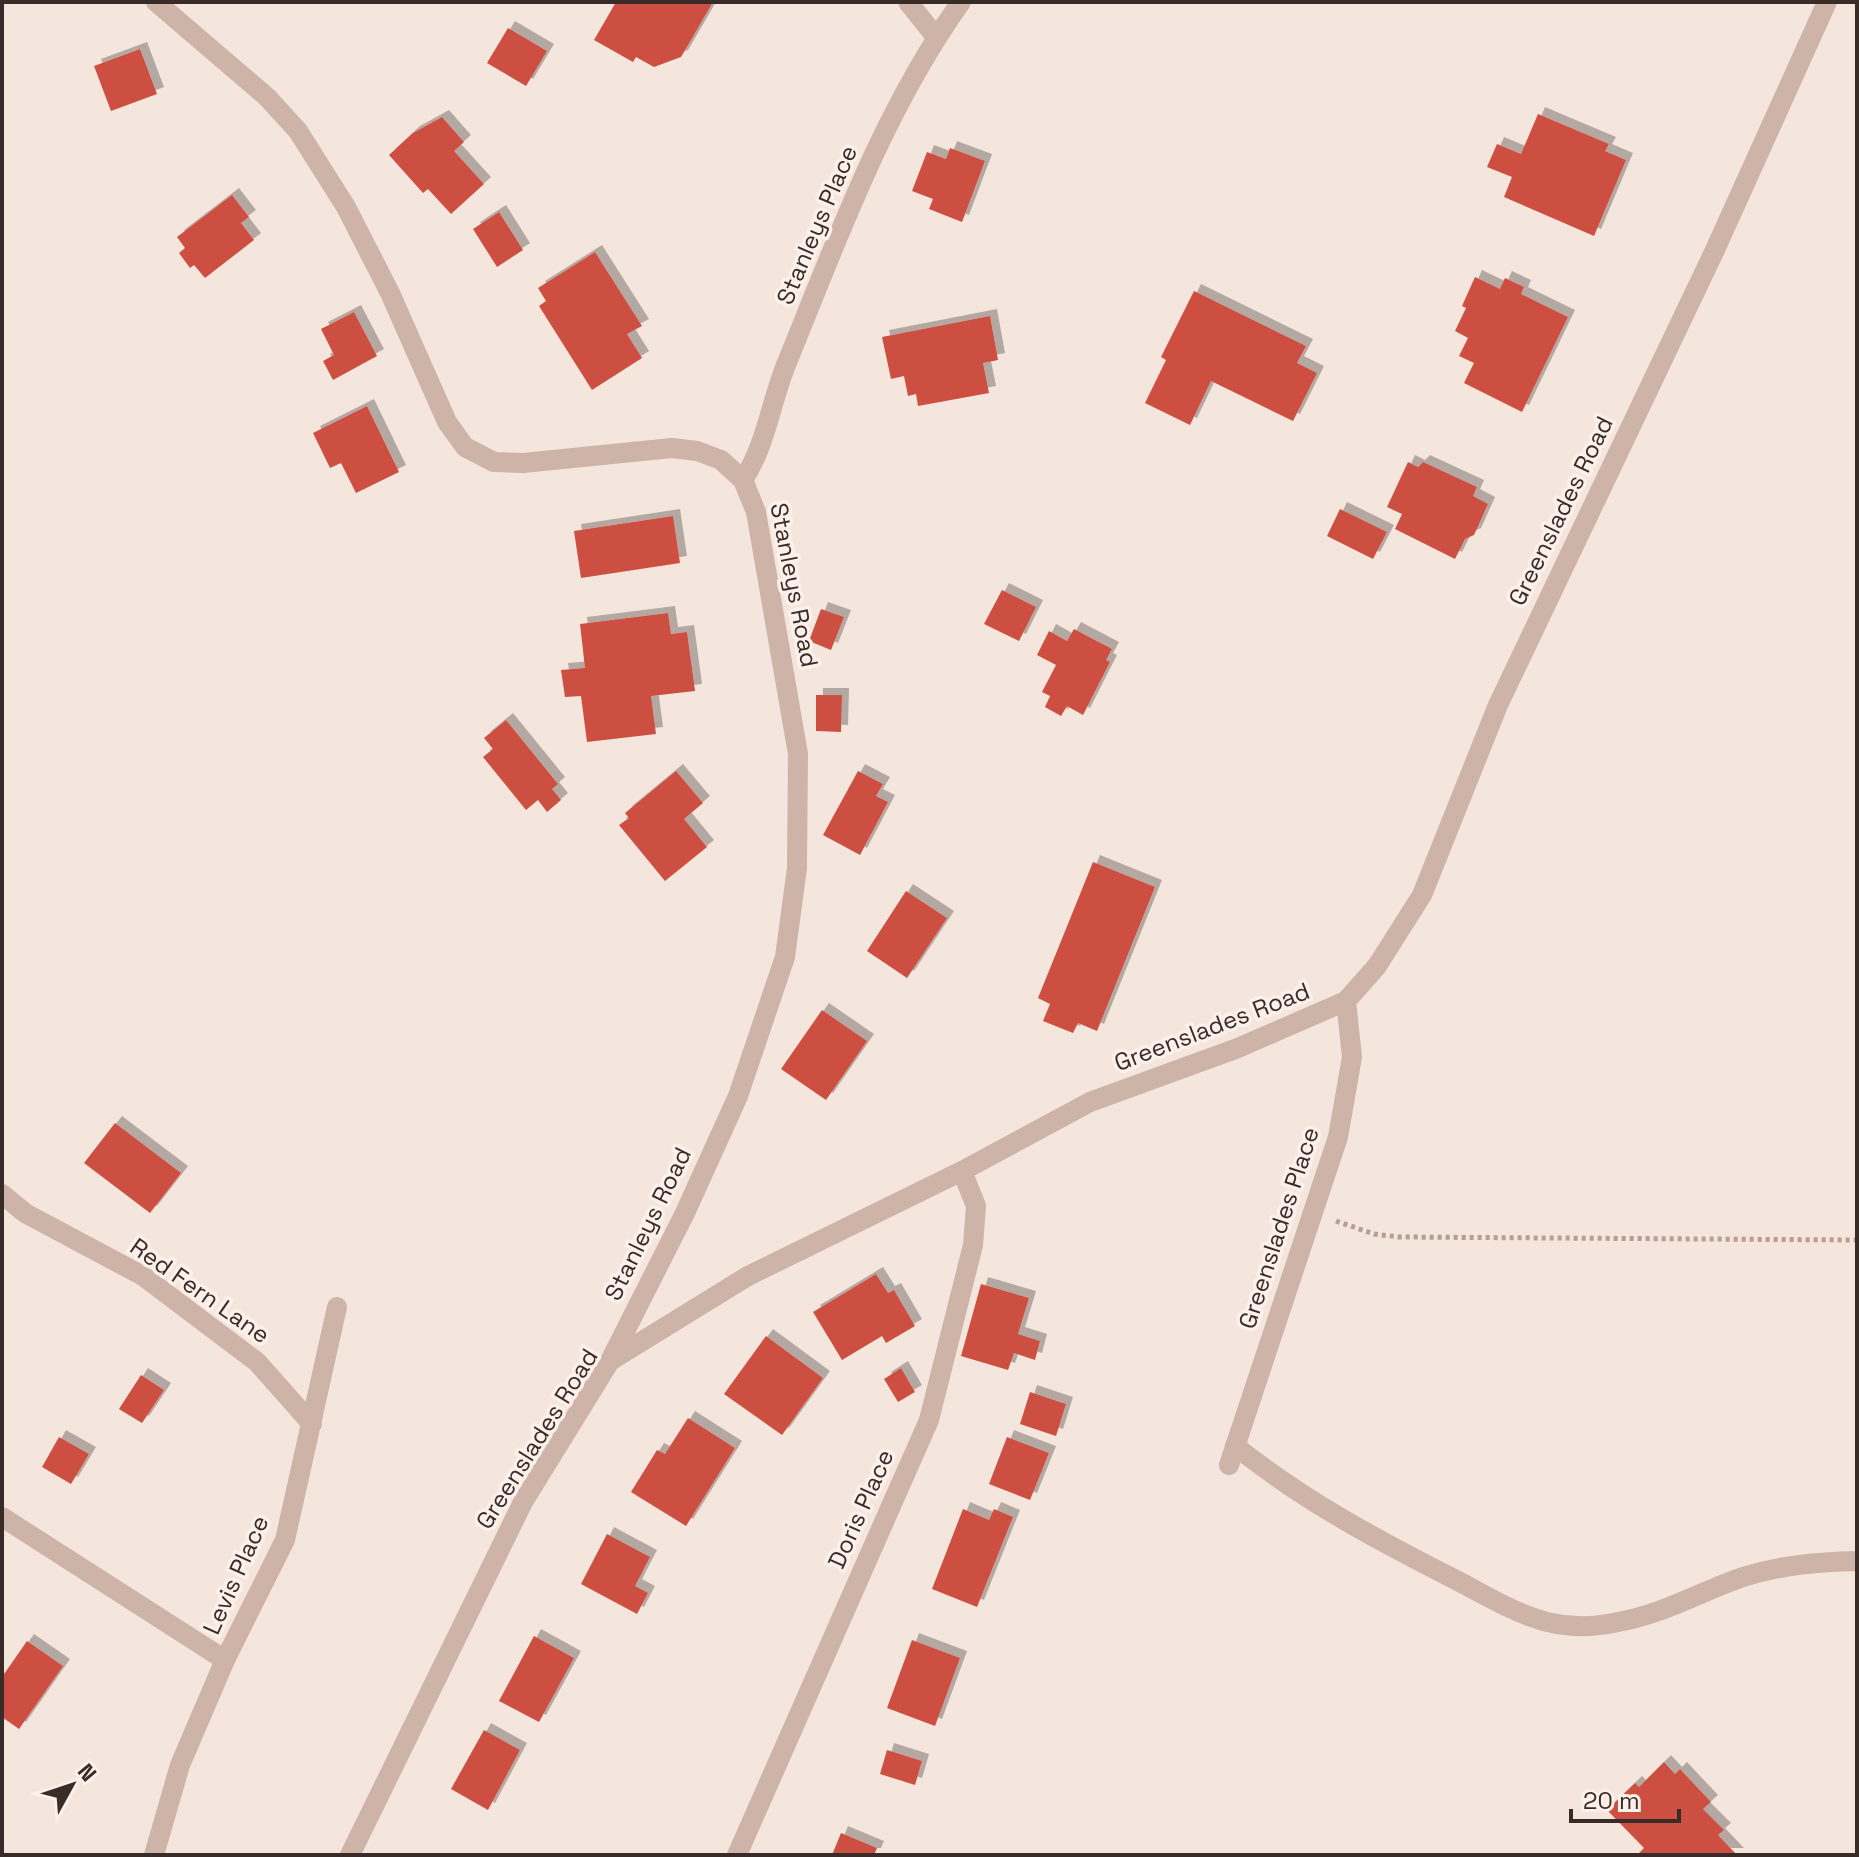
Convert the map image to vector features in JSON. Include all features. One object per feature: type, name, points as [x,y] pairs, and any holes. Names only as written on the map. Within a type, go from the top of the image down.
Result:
[{"type":"street","name":"Stanleys Road","points":[[156,2],[267,97],[298,131],[346,207],[390,293],[447,422],[465,447],[494,462],[523,463],[672,448],[697,451],[721,460],[743,480],[756,512],[798,754],[797,868],[785,957],[738,1096],[685,1213],[610,1361]]},
{"type":"street","points":[[908,2],[936,37]]},
{"type":"street","name":"Stanleys Place","points":[[743,480],[755,461],[783,370],[850,206],[908,86],[936,37],[961,2]]},
{"type":"street","name":"Greenslades Road","points":[[350,1855],[523,1502],[610,1361],[748,1276],[962,1171],[1090,1102],[1238,1048],[1346,1001],[1377,966],[1422,895],[1498,705],[1714,252],[1827,2]]},
{"type":"street","name":"Greenslades Place","points":[[1346,1001],[1352,1057],[1338,1137],[1232,1456],[1355,1529],[1512,1609],[1550,1623],[1583,1627],[1621,1622],[1743,1577],[1821,1561],[1857,1561]]},
{"type":"street","name":"Doris Place","points":[[737,1855],[929,1420],[973,1245],[976,1206],[962,1171]]},
{"type":"street","name":"Red Fern Lane","points":[[2,1194],[25,1213],[143,1276],[257,1362],[312,1424]]},
{"type":"street","name":"Levis Place","points":[[154,1855],[180,1765],[225,1660],[285,1540],[337,1307]]},
{"type":"street","points":[[2,1517],[225,1660]]},
{"type":"path","points":[[1313,1213],[1374,1234],[1399,1237],[1857,1240]]},
{"type":"building","points":[[616,2],[713,2],[681,57],[654,67],[636,57],[633,62],[594,40]]},
{"type":"building","points":[[508,28],[547,51],[526,86],[487,63]]},
{"type":"building","points":[[140,49],[157,94],[111,111],[94,66]]},
{"type":"building","points":[[1538,114],[1609,144],[1605,151],[1626,160],[1594,236],[1504,197],[1512,177],[1487,167],[1497,144],[1521,154]]},
{"type":"building","points":[[442,117],[464,142],[454,151],[484,184],[451,214],[428,189],[423,193],[389,155],[413,133]]},
{"type":"building","points":[[950,148],[985,161],[962,222],[929,209],[933,199],[912,191],[927,152],[946,159]]},
{"type":"building","points":[[232,195],[249,217],[241,223],[254,240],[205,278],[194,265],[190,268],[179,253],[185,248],[177,237]]},
{"type":"building","points":[[499,212],[523,250],[497,267],[473,229]]},
{"type":"building","points":[[595,252],[642,326],[627,334],[642,358],[592,390],[539,306],[546,301],[538,288]]},
{"type":"building","points":[[1475,277],[1500,289],[1505,278],[1524,287],[1521,294],[1568,317],[1522,412],[1464,383],[1474,363],[1459,356],[1468,338],[1455,331]]},
{"type":"building","points":[[1194,291],[1306,346],[1297,363],[1317,373],[1293,421],[1211,381],[1190,425],[1145,403],[1166,360],[1161,357]]},
{"type":"building","points":[[354,312],[377,356],[333,380],[323,361],[334,355],[321,329]]},
{"type":"building","points":[[990,316],[998,360],[983,363],[989,393],[918,406],[916,394],[908,396],[904,376],[891,379],[882,337]]},
{"type":"building","points":[[367,406],[399,472],[356,493],[341,463],[330,468],[313,433]]},
{"type":"building","points":[[1408,462],[1418,467],[1423,462],[1477,487],[1473,496],[1488,504],[1474,535],[1465,539],[1455,559],[1395,529],[1402,514],[1387,507]]},
{"type":"building","points":[[1340,509],[1387,532],[1373,559],[1327,536]]},
{"type":"building","points":[[673,516],[680,563],[581,578],[574,531]]},
{"type":"building","points":[[1002,590],[1036,607],[1019,641],[984,624]]},
{"type":"building","points":[[821,609],[844,617],[831,650],[809,641]]},
{"type":"building","points":[[668,613],[671,634],[687,632],[695,691],[651,696],[656,734],[587,742],[581,696],[565,697],[561,670],[585,668],[580,624]]},
{"type":"building","points":[[1074,629],[1112,649],[1106,660],[1110,662],[1083,715],[1067,706],[1061,716],[1045,707],[1050,696],[1042,692],[1056,665],[1037,655],[1049,631],[1067,641]]},
{"type":"building","points":[[816,695],[842,695],[841,732],[816,731]]},
{"type":"building","points":[[506,720],[558,784],[552,789],[561,800],[547,812],[538,800],[526,810],[483,757],[493,749],[484,738]]},
{"type":"building","points":[[676,771],[703,803],[684,819],[707,847],[665,881],[619,825],[629,818],[625,813]]},
{"type":"building","points":[[858,771],[883,784],[876,796],[888,802],[860,855],[823,835]]},
{"type":"building","points":[[1093,862],[1155,887],[1097,1031],[1078,1023],[1073,1033],[1043,1021],[1050,1004],[1038,998]]},
{"type":"building","points":[[906,891],[947,918],[907,978],[867,951]]},
{"type":"building","points":[[822,1010],[867,1041],[826,1100],[781,1069]]},
{"type":"building","points":[[115,1123],[181,1173],[150,1213],[84,1163]]},
{"type":"building","points":[[876,1274],[888,1293],[894,1290],[915,1326],[886,1343],[882,1336],[842,1360],[813,1312]]},
{"type":"building","points":[[981,1284],[1029,1298],[1018,1334],[1040,1341],[1035,1360],[1014,1353],[1008,1370],[961,1356]]},
{"type":"building","points":[[766,1336],[823,1378],[782,1435],[724,1394]]},
{"type":"building","points":[[901,1368],[915,1392],[898,1402],[884,1379]]},
{"type":"building","points":[[141,1375],[164,1390],[142,1423],[119,1409]]},
{"type":"building","points":[[1030,1392],[1066,1404],[1056,1436],[1020,1424]]},
{"type":"building","points":[[688,1418],[735,1448],[686,1526],[631,1492],[657,1450],[665,1454]]},
{"type":"building","points":[[59,1437],[89,1454],[71,1484],[42,1467]]},
{"type":"building","points":[[1007,1437],[1049,1453],[1030,1500],[989,1484]]},
{"type":"building","points":[[963,1509],[989,1520],[994,1509],[1013,1517],[977,1607],[932,1589]]},
{"type":"building","points":[[607,1534],[650,1557],[635,1586],[648,1593],[637,1614],[581,1584]]},
{"type":"building","points":[[534,1636],[574,1658],[539,1722],[499,1701]]},
{"type":"building","points":[[912,1640],[960,1658],[935,1726],[887,1708]]},
{"type":"building","points":[[27,1641],[63,1666],[19,1729],[2,1717],[2,1677]]},
{"type":"building","points":[[484,1730],[520,1750],[488,1810],[451,1789]]},
{"type":"building","points":[[887,1750],[922,1761],[915,1785],[880,1774]]},
{"type":"building","points":[[1664,1762],[1675,1774],[1680,1769],[1711,1802],[1703,1809],[1724,1830],[1718,1835],[1737,1855],[1637,1855],[1644,1848],[1607,1810],[1635,1783],[1639,1787]]},
{"type":"building","points":[[841,1833],[877,1848],[874,1855],[832,1855]]}]
